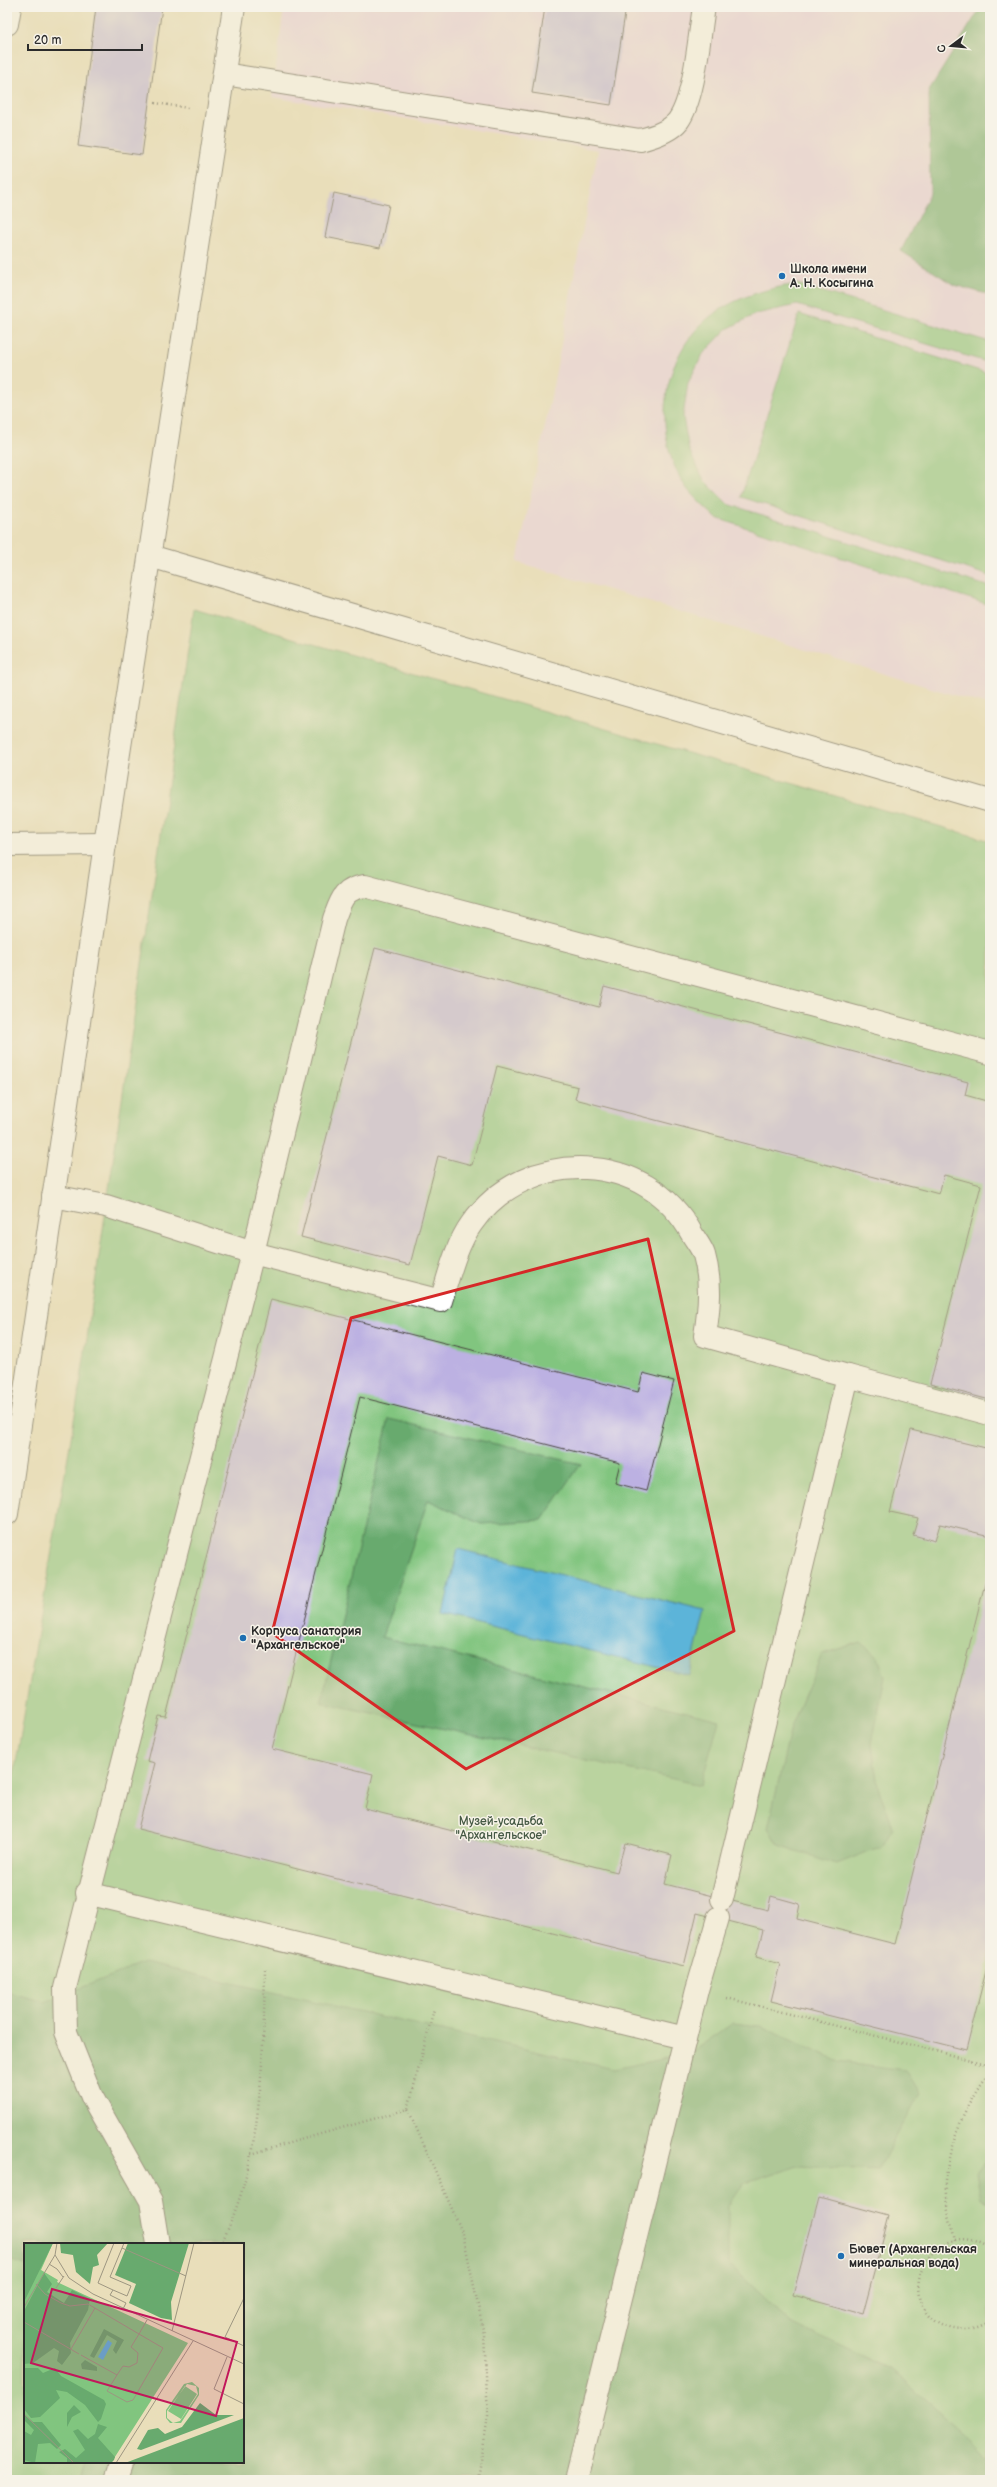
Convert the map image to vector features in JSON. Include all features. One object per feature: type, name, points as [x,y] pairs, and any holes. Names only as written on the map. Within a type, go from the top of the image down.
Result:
[{"type":"street","points":[[7,24],[10,7]]},
{"type":"street","points":[[7,1514],[105,844],[234,7]]},
{"type":"street","points":[[224,74],[640,140],[657,135],[678,122],[688,100],[704,7]]},
{"type":"street","points":[[150,556],[990,801]]},
{"type":"street","points":[[7,845],[105,844]]},
{"type":"street","points":[[158,2243],[151,2201],[92,2097],[66,2032],[65,1988],[87,1893],[253,1253],[334,919],[342,899],[353,888],[365,886],[990,1053]]},
{"type":"street","points":[[53,1196],[106,1206],[253,1253],[441,1301],[454,1260],[472,1223],[500,1193],[536,1174],[577,1166],[617,1172],[655,1190],[684,1219],[704,1255],[711,1296],[705,1336],[990,1414]]},
{"type":"street","points":[[576,2480],[697,1990],[720,1908],[848,1376]]},
{"type":"street","points":[[87,1893],[686,2038]]},
{"type":"street","points":[[116,2480],[122,2463]]},
{"type":"path","points":[[155,103],[193,108]]},
{"type":"path","points":[[221,2243],[230,2225],[251,2154],[263,2064],[265,1936]]},
{"type":"path","points":[[441,1979],[408,2109],[463,2234],[484,2334],[488,2416],[478,2480]]},
{"type":"path","points":[[697,1990],[990,2065]]},
{"type":"path","points":[[955,2241],[946,2196],[948,2166],[955,2132],[968,2103],[990,2071]]},
{"type":"path","points":[[251,2154],[408,2109]]},
{"type":"path","points":[[990,2249],[983,2244],[969,2240],[955,2241],[942,2245],[930,2254],[922,2266],[918,2279],[919,2294],[924,2307],[932,2318],[944,2326],[958,2330],[972,2330],[985,2325],[990,2321]]},
{"type":"path","points":[[985,2325],[990,2331]]},
{"type":"highlighted area","points":[[648,1239],[734,1631],[466,1769],[272,1633],[351,1318]]},
{"type":"shaded area","name":"Школа имени А. Н. Косыгина","points":[[284,7],[990,7],[990,706],[517,562],[550,402],[598,150],[272,97]]},
{"type":"green space","points":[[981,7],[990,7],[990,295],[954,285],[901,251],[930,193],[929,90]]},
{"type":"green space","points":[[797,284],[990,342],[990,363],[797,305],[756,314],[727,329],[703,354],[688,383],[683,417],[689,450],[704,480],[728,504],[990,587],[990,605],[716,518],[688,490],[676,469],[668,446],[665,421],[666,396],[672,372],[682,349],[696,329],[724,307],[744,297]]},
{"type":"green space","points":[[799,314],[990,374],[990,576],[741,497]]},
{"type":"green space","name":"Музей-усадьба \"Архангельское\"","points":[[194,609],[990,841],[990,2480],[7,2480],[7,1816],[81,1379]]},
{"type":"green space","points":[[389,1419],[581,1464],[542,1520],[481,1524],[428,1500],[382,1637],[719,1720],[701,1785],[321,1702]]},
{"type":"green space","points":[[861,1642],[878,1657],[885,1677],[872,1744],[878,1787],[893,1827],[882,1846],[837,1864],[778,1845],[768,1828],[791,1727],[822,1654]]},
{"type":"green space","points":[[144,1963],[614,2069],[690,2053],[733,2023],[760,2026],[837,2061],[906,2070],[920,2093],[878,2170],[798,2166],[745,2183],[728,2206],[728,2263],[791,2323],[892,2370],[990,2457],[990,2480],[80,2480],[85,2463],[244,2463],[244,2243],[24,2243],[24,2265],[7,2259],[7,1992],[45,2002]]},
{"type":"green space","points":[[990,2155],[990,2203],[981,2199],[976,2173]]},
{"type":"water","points":[[458,1549],[705,1611],[689,1675],[443,1614]]},
{"type":"building","points":[[96,7],[162,7],[142,155],[78,146]]},
{"type":"building","points":[[545,7],[626,7],[611,105],[532,93]]},
{"type":"building","points":[[334,193],[389,205],[380,248],[325,237]]},
{"type":"building","points":[[375,948],[599,1007],[604,986],[968,1082],[965,1095],[990,1102],[990,1400],[930,1384],[981,1185],[944,1175],[939,1194],[575,1099],[578,1087],[497,1066],[472,1165],[438,1156],[410,1265],[301,1237]]},
{"type":"building","name":"Корпуса санатория \"Архангельское\"","points":[[271,1299],[638,1392],[643,1373],[674,1381],[646,1491],[615,1483],[620,1463],[360,1397],[272,1749],[373,1774],[365,1809],[617,1872],[625,1843],[672,1855],[665,1884],[768,1910],[771,1896],[800,1904],[797,1919],[895,1944],[990,1563],[990,1955],[966,2050],[771,2001],[780,1964],[756,1957],[763,1930],[697,1913],[684,1966],[138,1829],[155,1763],[147,1761],[158,1716],[166,1717]]},
{"type":"building","points":[[911,1430],[990,1449],[990,1536],[940,1524],[935,1541],[913,1535],[918,1518],[890,1512]]},
{"type":"building","name":"Бювет (Архангельская минеральная вода)","points":[[819,2197],[889,2216],[863,2314],[793,2295]]},
{"type":"place","name":"Школа имени А. Н. Косыгина","points":[[782,276]]},
{"type":"place","name":"Корпуса санатория \"Архангельское\"","points":[[243,1638]]},
{"type":"place","name":"Бювет (Архангельская минеральная вода)","points":[[841,2256]]}]
